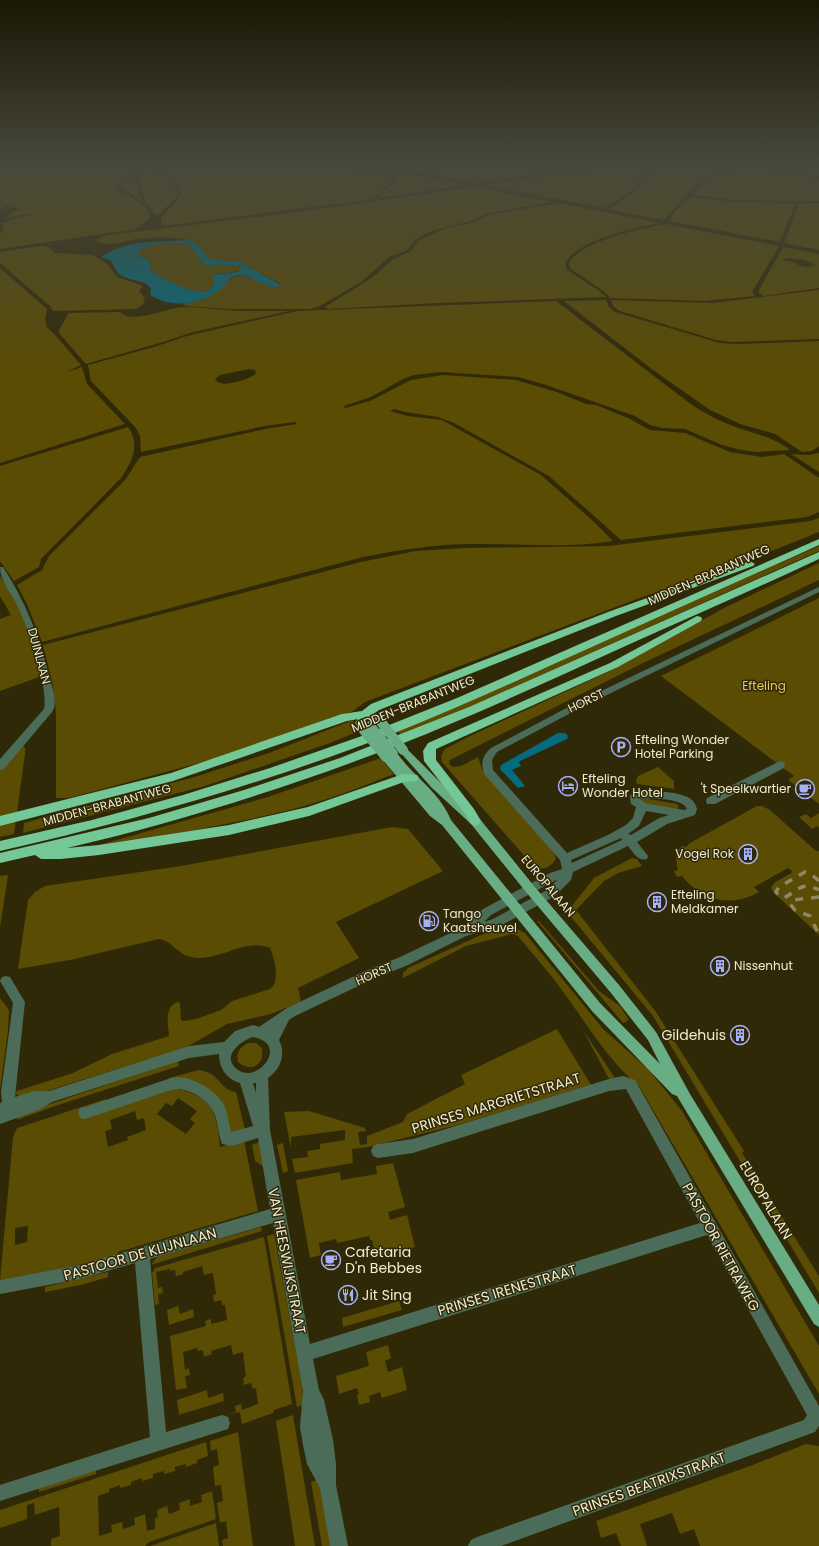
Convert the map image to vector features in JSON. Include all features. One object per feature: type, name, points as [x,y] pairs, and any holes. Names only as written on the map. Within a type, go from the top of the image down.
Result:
[{"type":"highway","points":[[0,821],[173,777],[346,717],[365,714],[375,707],[612,614],[803,544],[819,542]]},
{"type":"highway","name":"MIDDEN-BRABANTWEG","points":[[0,846],[105,821],[173,802],[274,772],[364,740],[489,688],[819,542]]},
{"type":"highway","points":[[0,858],[107,834],[220,802],[279,783],[377,748],[499,698],[819,555]]},
{"type":"highway","points":[[475,821],[470,812],[430,761],[429,751],[432,746],[614,665],[686,624],[740,598],[786,571]]},
{"type":"highway","points":[[19,854],[61,854],[229,830],[309,811],[408,778]]},
{"type":"main road","name":"EUROPALAAN","points":[[685,1098],[596,1007],[446,822],[434,813],[408,778],[366,728],[360,723],[365,714],[372,716],[381,722],[403,750],[436,785],[475,821],[530,889],[615,989],[652,1036],[685,1098],[819,1319]]},
{"type":"street","name":"DUINLAAN","points":[[0,569],[20,600],[30,624],[37,645],[50,700],[49,710],[0,766]]},
{"type":"street","name":"HORST","points":[[261,1032],[285,1016],[367,976],[404,961],[463,932],[496,923],[551,893],[567,877],[568,871],[564,858],[489,772],[486,760],[490,753],[577,706],[819,589]]},
{"type":"street","points":[[710,801],[780,765]]},
{"type":"street","points":[[564,858],[625,837],[675,816],[684,814],[691,812],[692,809],[691,805],[686,801],[677,798],[639,794],[634,799],[642,806],[684,814]]},
{"type":"street","points":[[568,871],[625,837],[639,817],[642,806]]},
{"type":"street","points":[[625,837],[643,856]]},
{"type":"street","name":"HORST","points":[[463,932],[487,912],[554,876],[568,871]]},
{"type":"street","points":[[6,981],[17,998],[19,1007],[4,1112],[34,1106],[49,1097],[189,1052],[226,1052]]},
{"type":"street","points":[[273,1040],[285,1016]]},
{"type":"street","points":[[253,1030],[261,1032],[268,1035],[273,1040],[276,1047],[274,1063],[269,1070],[262,1075],[245,1079],[237,1077],[230,1072],[226,1066],[226,1052],[235,1037],[244,1032],[253,1030]]},
{"type":"street","name":"VAN HEESWIJKSTRAAT","points":[[262,1075],[263,1130],[310,1391],[308,1427],[316,1464],[328,1485],[340,1546]]},
{"type":"street","name":"VAN HEESWIJKSTRAAT","points":[[245,1079],[259,1124],[263,1130]]},
{"type":"street","name":"PRINSES MARGRIETSTRAAT","points":[[378,1151],[413,1146],[623,1082]]},
{"type":"street","name":"PASTOOR RIETRAWEG","points":[[623,1082],[630,1084],[635,1090],[709,1227],[816,1416]]},
{"type":"street","points":[[85,1112],[171,1084],[182,1083],[192,1086],[217,1105],[221,1114],[223,1131],[227,1139],[232,1139],[263,1130]]},
{"type":"street","name":"PASTOOR DE KLIJNLAAN","points":[[0,1287],[60,1277],[278,1214]]},
{"type":"street","name":"PRINSES IRENESTRAAT","points":[[304,1354],[709,1227]]},
{"type":"street","points":[[142,1254],[159,1442]]},
{"type":"street","name":"PRINSES BEATRIXSTRAAT","points":[[477,1546],[809,1426],[816,1416]]},
{"type":"street","points":[[0,1493],[222,1423]]},
{"type":"green space","points":[[0,236],[87,236],[0,249]]},
{"type":"green space","points":[[422,236],[414,240],[408,250],[389,257],[361,282],[320,306],[310,309],[230,309],[186,306],[182,304],[206,298],[231,279],[239,276],[244,276],[271,286],[281,284],[239,261],[211,260],[198,246],[188,240],[174,238],[150,238],[105,244],[100,243],[97,240],[102,237]]},
{"type":"green space","points":[[428,236],[608,236],[582,247],[565,263],[567,270],[598,290],[606,297],[438,303],[329,309],[325,307],[365,282],[392,260],[411,251],[418,241]]},
{"type":"green space","points":[[728,236],[779,246],[752,292],[755,296],[704,301],[610,298],[606,293],[571,269],[569,264],[575,256],[584,249],[612,237]]},
{"type":"green space","points":[[749,236],[782,236],[780,242]]},
{"type":"green space","points":[[787,236],[819,236],[819,250],[784,243]]},
{"type":"green space","points":[[178,243],[188,246],[205,265],[237,265],[241,266],[241,269],[234,272],[212,276],[214,281],[212,288],[205,291],[190,290],[181,287],[151,271],[149,260],[140,256],[138,252],[139,250],[150,245]]},
{"type":"green space","points":[[40,246],[49,247],[54,253],[93,255],[108,265],[117,277],[141,285],[142,287],[139,291],[145,298],[143,304],[137,309],[53,311],[50,306],[0,263],[0,252]]},
{"type":"green space","points":[[783,247],[819,254],[819,288],[763,296],[758,292]],"holes":[[[786,258],[806,260],[815,265],[809,267],[783,260]]]},
{"type":"green space","points":[[0,268],[47,309],[45,320],[47,327],[81,365],[67,372],[82,367],[87,384],[125,424],[0,463]]},
{"type":"green space","points":[[819,290],[819,339],[731,342],[716,340],[620,311],[613,306],[611,300],[712,303]]},
{"type":"green space","points":[[606,300],[609,307],[615,312],[720,343],[739,344],[819,341],[819,446],[812,451],[802,452],[775,434],[740,424],[710,410],[653,370],[564,301]]},
{"type":"green space","points":[[556,301],[692,405],[708,415],[730,425],[771,439],[790,450],[755,452],[722,445],[685,429],[662,428],[650,425],[635,416],[543,384],[518,377],[440,372],[414,375],[403,379],[371,397],[344,406],[345,408],[370,401],[411,380],[443,375],[516,380],[557,392],[586,404],[596,405],[628,418],[650,430],[685,433],[730,452],[762,457],[784,454],[819,478],[819,512],[807,517],[621,540],[549,476],[454,423],[438,417],[394,409],[390,411],[408,416],[442,420],[541,475],[592,520],[613,541],[578,545],[458,544],[390,552],[363,557],[42,642],[27,604],[17,585],[42,570],[49,556],[125,480],[140,457],[265,429],[297,424],[295,422],[265,426],[141,452],[140,436],[136,428],[91,381],[88,365],[154,347],[187,336],[297,311]],"holes":[[[249,369],[255,370],[256,373],[250,378],[233,383],[223,384],[217,382],[215,379],[220,375]]]},
{"type":"green space","points":[[192,307],[238,311],[289,311],[193,332],[86,364],[58,332],[69,313],[120,312],[131,317],[138,317],[176,308]]},
{"type":"green space","points":[[128,427],[134,440],[134,453],[129,466],[121,478],[41,559],[39,567],[14,581],[0,561],[0,466]]},
{"type":"green space","points":[[819,453],[819,472],[791,454],[809,455]]},
{"type":"green space","points":[[819,518],[819,532],[733,566],[645,596],[365,702],[353,711],[225,756],[69,798],[56,798],[56,713],[53,686],[43,645],[361,562],[416,551],[465,548],[608,546],[810,521]]},
{"type":"green space","points":[[819,546],[819,551],[467,708],[401,735],[397,731]]},
{"type":"green space","points":[[819,563],[819,580],[639,665],[450,760],[449,764],[453,767],[461,766],[478,757],[482,769],[554,852],[556,859],[548,867],[536,869],[442,762],[441,756],[445,749],[612,670],[726,607]]},
{"type":"green space","points":[[0,576],[17,602],[33,645],[42,676],[0,691],[0,619],[11,615],[0,596]]},
{"type":"green space","name":"Efteling","points":[[819,598],[819,804],[788,780],[794,776],[661,676]]},
{"type":"green space","points":[[353,720],[357,732],[330,743],[205,786],[23,833],[24,823],[198,776],[269,753]]},
{"type":"green space","points":[[22,745],[25,748],[25,754],[14,834],[0,837],[0,770]]},
{"type":"green space","points":[[381,758],[394,774],[319,802],[197,830],[99,847],[99,845],[265,798]]},
{"type":"green space","points":[[658,767],[674,781],[674,789],[637,784],[636,780],[638,776]]},
{"type":"green space","points":[[643,798],[677,804],[679,807],[677,809],[643,803],[641,800]]},
{"type":"green space","name":"Vogel Rok","points":[[757,806],[762,806],[770,810],[816,851],[819,851],[819,935],[774,893],[771,888],[774,883],[793,872],[788,868],[754,887],[759,892],[738,900],[728,901],[708,896],[699,891],[690,885],[682,876],[677,877],[674,871],[678,870],[676,860],[677,854],[682,846],[686,847],[690,843]]},
{"type":"green space","points":[[819,813],[819,828],[817,826],[812,829],[799,817],[806,814],[811,818]]},
{"type":"green space","points":[[392,827],[408,829],[443,871],[336,922],[359,958],[298,988],[301,1002],[271,1014],[227,1024],[185,1048],[27,1097],[20,1097],[14,1092],[73,1073],[112,1054],[169,1036],[168,1012],[177,1002],[180,1003],[181,1020],[196,1019],[221,1010],[232,1001],[270,989],[274,985],[276,976],[275,962],[270,948],[252,945],[216,955],[198,958],[185,955],[169,943],[159,939],[70,960],[18,969],[28,900],[35,892],[45,886],[181,866]]},
{"type":"green space","points":[[632,858],[637,859],[642,866],[618,873],[604,881],[576,910],[656,1012],[744,1151],[742,1153],[819,1276],[819,1293],[653,1016],[567,912],[594,878]]},
{"type":"green space","points":[[8,875],[0,928],[0,876]]},
{"type":"green space","points":[[537,921],[539,921],[599,991],[620,1006],[629,1020],[623,1023]]},
{"type":"green space","points":[[501,926],[515,928],[525,933],[603,1029],[648,1069],[682,1111],[819,1346],[819,1394],[639,1086],[617,1065],[598,1042],[559,986],[518,936],[512,934],[466,946],[403,978],[403,973],[408,968]]},
{"type":"green space","points":[[0,998],[9,1010],[8,1031],[0,1090]]},
{"type":"green space","points":[[557,1029],[591,1085],[461,1124],[368,1147],[352,1149],[353,1163],[295,1173],[292,1159],[308,1157],[307,1151],[320,1149],[320,1144],[345,1140],[345,1130],[291,1137],[291,1148],[284,1112],[309,1111],[365,1128],[366,1131],[358,1132],[360,1145],[367,1144],[367,1136],[403,1122],[407,1114],[465,1084],[461,1075]]},
{"type":"green space","points":[[583,1030],[615,1078],[609,1079]]},
{"type":"green space","points":[[248,1043],[256,1043],[262,1048],[261,1059],[256,1066],[248,1067],[238,1062],[237,1056],[239,1051]]},
{"type":"green space","points":[[178,1061],[179,1066],[55,1106],[17,1120],[17,1115]]},
{"type":"green space","points":[[199,1070],[205,1071],[214,1076],[226,1088],[236,1092],[245,1130],[230,1131],[201,1086],[183,1078],[169,1080],[169,1078]]},
{"type":"green space","points":[[171,1088],[196,1095],[202,1099],[211,1108],[214,1114],[220,1147],[244,1140],[258,1211],[118,1252],[118,1256],[51,1271],[0,1280],[13,1137],[17,1128],[106,1099],[106,1101]],"holes":[[[178,1098],[197,1111],[190,1119],[195,1123],[186,1134],[157,1114],[166,1103],[172,1106]],[[135,1111],[137,1120],[144,1118],[146,1130],[127,1137],[128,1140],[108,1147],[105,1131],[112,1129],[110,1120]],[[28,1226],[27,1242],[15,1245],[15,1228]]]},
{"type":"green space","points":[[259,1142],[264,1167],[255,1161],[252,1145]]},
{"type":"green space","points":[[283,1143],[288,1171],[283,1173],[277,1145]]},
{"type":"green space","points":[[393,1163],[405,1207],[388,1212],[390,1220],[407,1215],[415,1247],[376,1258],[372,1240],[370,1240],[369,1236],[337,1243],[336,1239],[319,1243],[321,1255],[310,1258],[296,1180],[340,1172],[341,1180],[377,1174],[376,1166]]},
{"type":"green space","points":[[261,1227],[262,1231],[151,1265],[157,1257]]},
{"type":"green space","points":[[274,1234],[302,1383],[303,1405],[297,1407],[267,1236]]},
{"type":"green space","points":[[264,1237],[292,1404],[274,1410],[273,1413],[242,1424],[240,1412],[225,1415],[236,1412],[235,1406],[241,1404],[242,1410],[258,1404],[256,1388],[253,1389],[251,1383],[244,1385],[243,1378],[246,1376],[243,1352],[233,1355],[231,1345],[211,1351],[212,1354],[204,1357],[203,1350],[198,1351],[197,1348],[183,1352],[185,1370],[189,1368],[190,1375],[185,1376],[187,1388],[176,1390],[170,1336],[206,1326],[205,1321],[211,1319],[211,1324],[227,1320],[225,1305],[222,1305],[221,1300],[214,1302],[213,1295],[216,1294],[213,1273],[204,1275],[202,1266],[183,1272],[183,1274],[176,1276],[175,1270],[170,1271],[170,1269],[156,1272],[158,1288],[162,1287],[163,1293],[158,1294],[159,1304],[155,1305],[152,1273],[155,1268]]},
{"type":"green space","points":[[108,1272],[108,1277],[85,1284],[45,1292],[45,1287]]},
{"type":"green space","points":[[399,1301],[402,1310],[343,1327],[342,1318]]},
{"type":"green space","points":[[178,1306],[180,1314],[193,1309],[194,1317],[169,1325],[167,1310]]},
{"type":"green space","points":[[388,1345],[391,1358],[385,1361],[388,1372],[402,1367],[407,1390],[382,1398],[380,1392],[369,1396],[370,1402],[359,1405],[357,1395],[359,1394],[357,1388],[339,1394],[336,1376],[369,1366],[366,1352]]},
{"type":"green space","points":[[207,1390],[208,1398],[223,1393],[224,1401],[179,1415],[177,1400]]},
{"type":"green space","points":[[293,1415],[315,1546],[295,1546],[276,1421]]},
{"type":"green space","points":[[238,1432],[253,1546],[223,1546],[222,1540],[228,1538],[226,1521],[220,1523],[217,1503],[223,1501],[221,1485],[215,1486],[213,1467],[219,1465],[217,1449],[211,1451],[210,1441]]},
{"type":"green space","points":[[206,1442],[208,1456],[197,1460],[197,1463],[186,1467],[186,1464],[175,1467],[175,1471],[164,1474],[164,1471],[153,1474],[153,1478],[142,1481],[142,1478],[131,1482],[131,1485],[120,1488],[120,1485],[109,1489],[109,1492],[98,1496],[99,1536],[112,1532],[111,1525],[122,1522],[123,1529],[135,1525],[134,1518],[145,1514],[147,1531],[155,1529],[155,1518],[158,1517],[157,1510],[167,1506],[169,1514],[180,1510],[179,1503],[190,1499],[190,1506],[202,1502],[201,1495],[212,1491],[216,1519],[149,1542],[145,1546],[51,1546],[51,1539],[60,1536],[59,1507],[35,1515],[34,1503],[27,1505],[27,1519],[0,1528],[0,1510]]},
{"type":"green space","points":[[806,1444],[819,1446],[819,1546],[700,1546],[694,1529],[680,1534],[672,1513],[640,1524],[647,1546],[621,1546],[616,1533],[601,1538],[596,1521],[750,1466]]},
{"type":"green space","points":[[96,1468],[96,1474],[39,1492],[39,1486]]},
{"type":"green space","points":[[317,1480],[322,1493],[332,1546],[322,1546],[311,1482]]},
{"type":"green space","points":[[216,1523],[219,1546],[150,1546]]},
{"type":"water","points":[[187,240],[195,242],[211,260],[239,261],[281,285],[276,287],[270,286],[247,277],[235,276],[221,289],[205,298],[188,303],[169,302],[152,296],[150,294],[151,289],[145,283],[122,276],[118,273],[110,260],[101,257],[121,247],[139,243]],"holes":[[[184,244],[191,248],[205,265],[237,265],[241,266],[241,269],[237,272],[212,275],[214,284],[209,289],[193,291],[165,279],[151,271],[149,260],[140,256],[138,252],[139,250],[150,245]]]},
{"type":"water","points":[[558,733],[565,733],[568,736],[567,739],[520,761],[519,763],[521,766],[512,770],[525,786],[518,788],[500,769],[501,765]]},
{"type":"railway","points":[[819,881],[811,874],[805,872],[779,887],[776,892],[779,896],[784,898],[804,886],[813,887],[819,890]]},
{"type":"railway","points":[[819,897],[793,900],[790,904],[795,910],[810,916],[819,935]]},
{"type":"place","name":"Efteling Wonder Hotel Parking","points":[[621,747]]},
{"type":"place","name":"Efteling Wonder Hotel","points":[[568,786]]},
{"type":"place","name":"'t Speelkwartier","points":[[805,789]]},
{"type":"place","name":"Vogel Rok","points":[[748,854]]},
{"type":"place","name":"Efteling Meldkamer","points":[[657,902]]},
{"type":"place","name":"Tango Kaatsheuvel","points":[[429,921]]},
{"type":"place","name":"Nissenhut","points":[[720,966]]},
{"type":"place","name":"Gildehuis","points":[[740,1035]]},
{"type":"place","name":"Cafetaria D'n Bebbes","points":[[331,1260]]},
{"type":"place","name":"Jit Sing","points":[[348,1295]]}]
